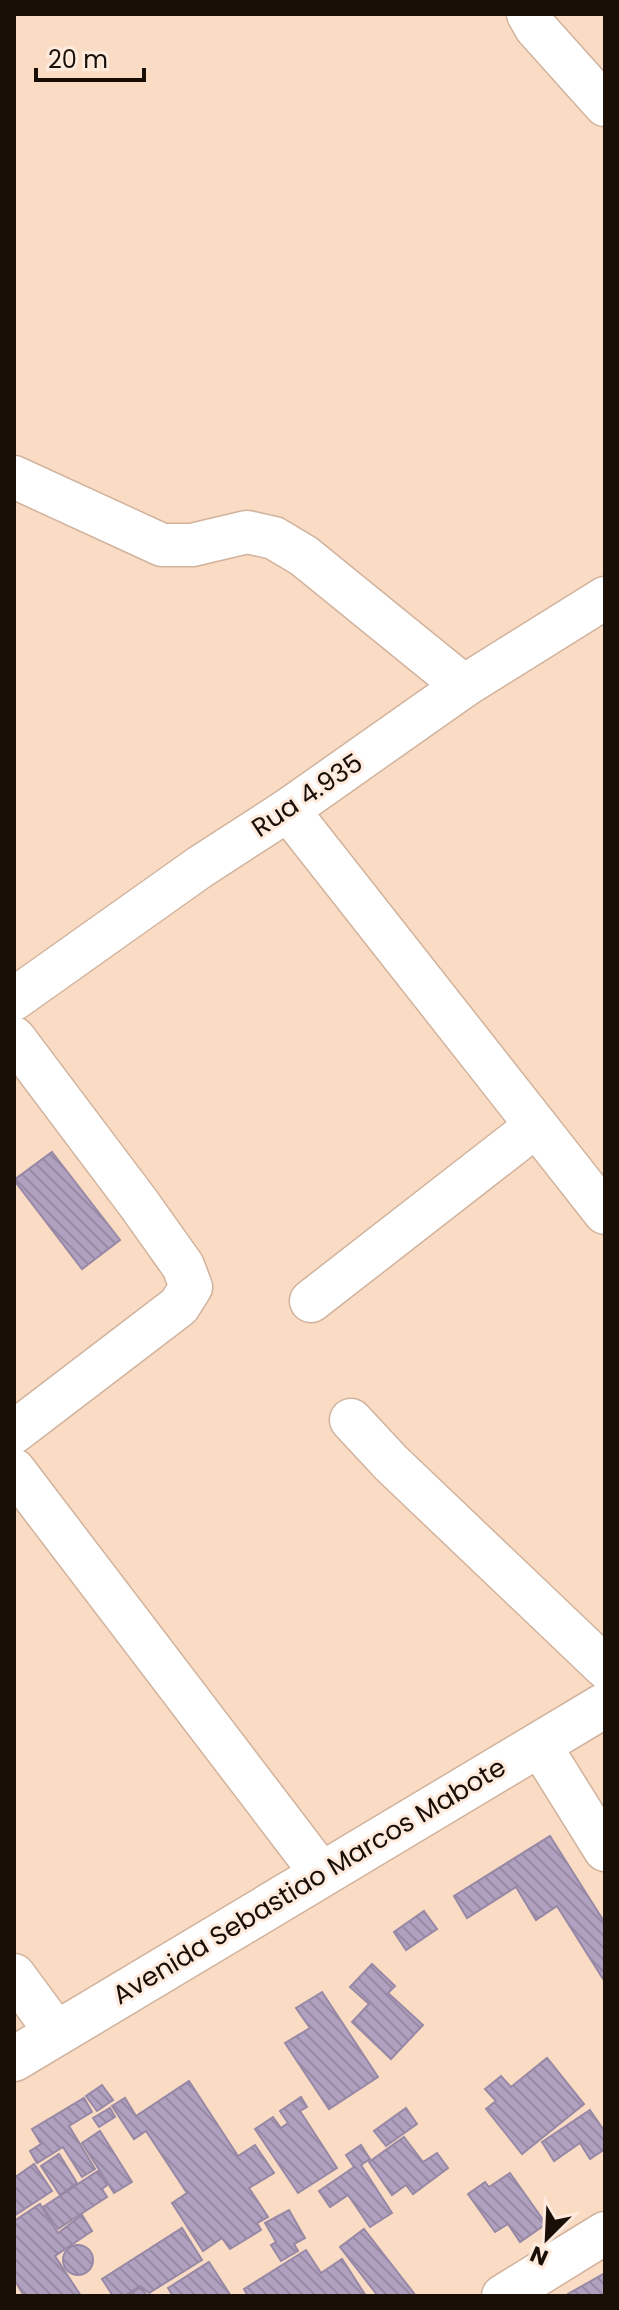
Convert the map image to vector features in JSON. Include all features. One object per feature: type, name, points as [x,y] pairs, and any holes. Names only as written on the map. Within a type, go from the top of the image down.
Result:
[{"type":"main road","name":"Avenida Sebastiao Marcos Mabote","points":[[14,2059],[605,1705]]},
{"type":"street","points":[[497,14],[532,21],[600,95]]},
{"type":"street","points":[[14,477],[162,545],[192,545],[247,532],[274,538],[304,556],[464,686]]},
{"type":"street","name":"Rua 4.935","points":[[14,999],[464,686],[605,598]]},
{"type":"street","points":[[288,810],[605,1213]]},
{"type":"street","points":[[14,1038],[139,1204],[183,1266],[191,1287],[179,1306],[14,1432]]},
{"type":"street","points":[[311,1301],[536,1126]]},
{"type":"street","points":[[351,1420],[391,1463],[605,1667]]},
{"type":"street","points":[[14,1470],[321,1873]]},
{"type":"street","points":[[539,1744],[605,1850]]},
{"type":"street","points":[[14,1975],[56,2032]]},
{"type":"street","points":[[503,2296],[605,2233]]},
{"type":"building","points":[[52,1152],[120,1240],[82,1269],[14,1180]]},
{"type":"building","points":[[550,1836],[605,1923],[605,1982],[557,1906],[536,1920],[516,1887],[467,1918],[454,1896]]},
{"type":"building","points":[[424,1911],[437,1929],[406,1950],[394,1932]]},
{"type":"building","points":[[372,1964],[395,1986],[388,1993],[423,2025],[391,2059],[352,2022],[369,2004],[350,1987]]},
{"type":"building","points":[[322,1992],[378,2077],[329,2109],[285,2043],[310,2028],[296,2008]]},
{"type":"building","points":[[547,2058],[584,2104],[522,2154],[486,2109],[496,2101],[485,2089],[501,2076],[511,2087]]},
{"type":"building","points":[[189,2081],[238,2156],[255,2145],[274,2173],[249,2188],[268,2217],[257,2223],[261,2230],[230,2249],[222,2238],[203,2251],[172,2203],[187,2193],[146,2131],[134,2139],[112,2106],[125,2098],[136,2116]]},
{"type":"building","points":[[102,2085],[113,2100],[97,2111],[86,2096]]},
{"type":"building","points":[[301,2097],[307,2107],[300,2111],[337,2168],[298,2193],[255,2129],[273,2117],[281,2128],[288,2123],[280,2111]]},
{"type":"building","points":[[84,2098],[92,2112],[69,2126],[95,2169],[82,2177],[63,2147],[37,2163],[30,2151],[41,2144],[32,2129]]},
{"type":"building","points":[[110,2108],[115,2117],[99,2127],[93,2118]]},
{"type":"building","points":[[406,2108],[417,2124],[386,2146],[374,2131]]},
{"type":"building","points":[[590,2110],[605,2132],[605,2149],[590,2159],[580,2143],[554,2161],[542,2142]]},
{"type":"building","points":[[100,2131],[132,2182],[114,2193],[82,2143]]},
{"type":"building","points":[[404,2137],[423,2162],[437,2153],[448,2168],[413,2194],[406,2185],[392,2195],[369,2162]]},
{"type":"building","points":[[361,2145],[370,2159],[361,2165],[392,2213],[370,2227],[348,2195],[330,2207],[319,2191],[354,2167],[346,2155]]},
{"type":"building","points":[[59,2154],[77,2183],[60,2195],[41,2166]]},
{"type":"building","points":[[34,2164],[52,2191],[14,2216],[14,2178]]},
{"type":"building","points":[[98,2171],[107,2185],[102,2189],[107,2197],[58,2229],[43,2207]]},
{"type":"building","points":[[510,2173],[546,2224],[520,2242],[508,2224],[495,2232],[468,2194],[485,2182],[489,2187]]},
{"type":"building","points":[[40,2204],[58,2233],[82,2215],[92,2231],[55,2256],[81,2296],[24,2296],[14,2279],[14,2221]]},
{"type":"building","points":[[289,2210],[305,2238],[294,2244],[298,2251],[281,2261],[271,2245],[276,2242],[265,2223]]},
{"type":"building","points":[[182,2228],[202,2260],[149,2293],[140,2286],[124,2296],[113,2296],[102,2279]]},
{"type":"building","points":[[364,2229],[416,2296],[378,2296],[340,2247]]},
{"type":"building","points":[[78,2245],[89,2249],[93,2260],[89,2271],[78,2275],[67,2271],[63,2260],[67,2249]]},
{"type":"building","points":[[306,2250],[321,2273],[342,2259],[366,2296],[248,2296],[244,2289]]},
{"type":"building","points":[[209,2262],[231,2296],[173,2296],[168,2288]]},
{"type":"building","points":[[605,2273],[605,2296],[569,2296],[568,2294]]},
{"type":"building","points":[[141,2287],[147,2296],[127,2296]]}]
